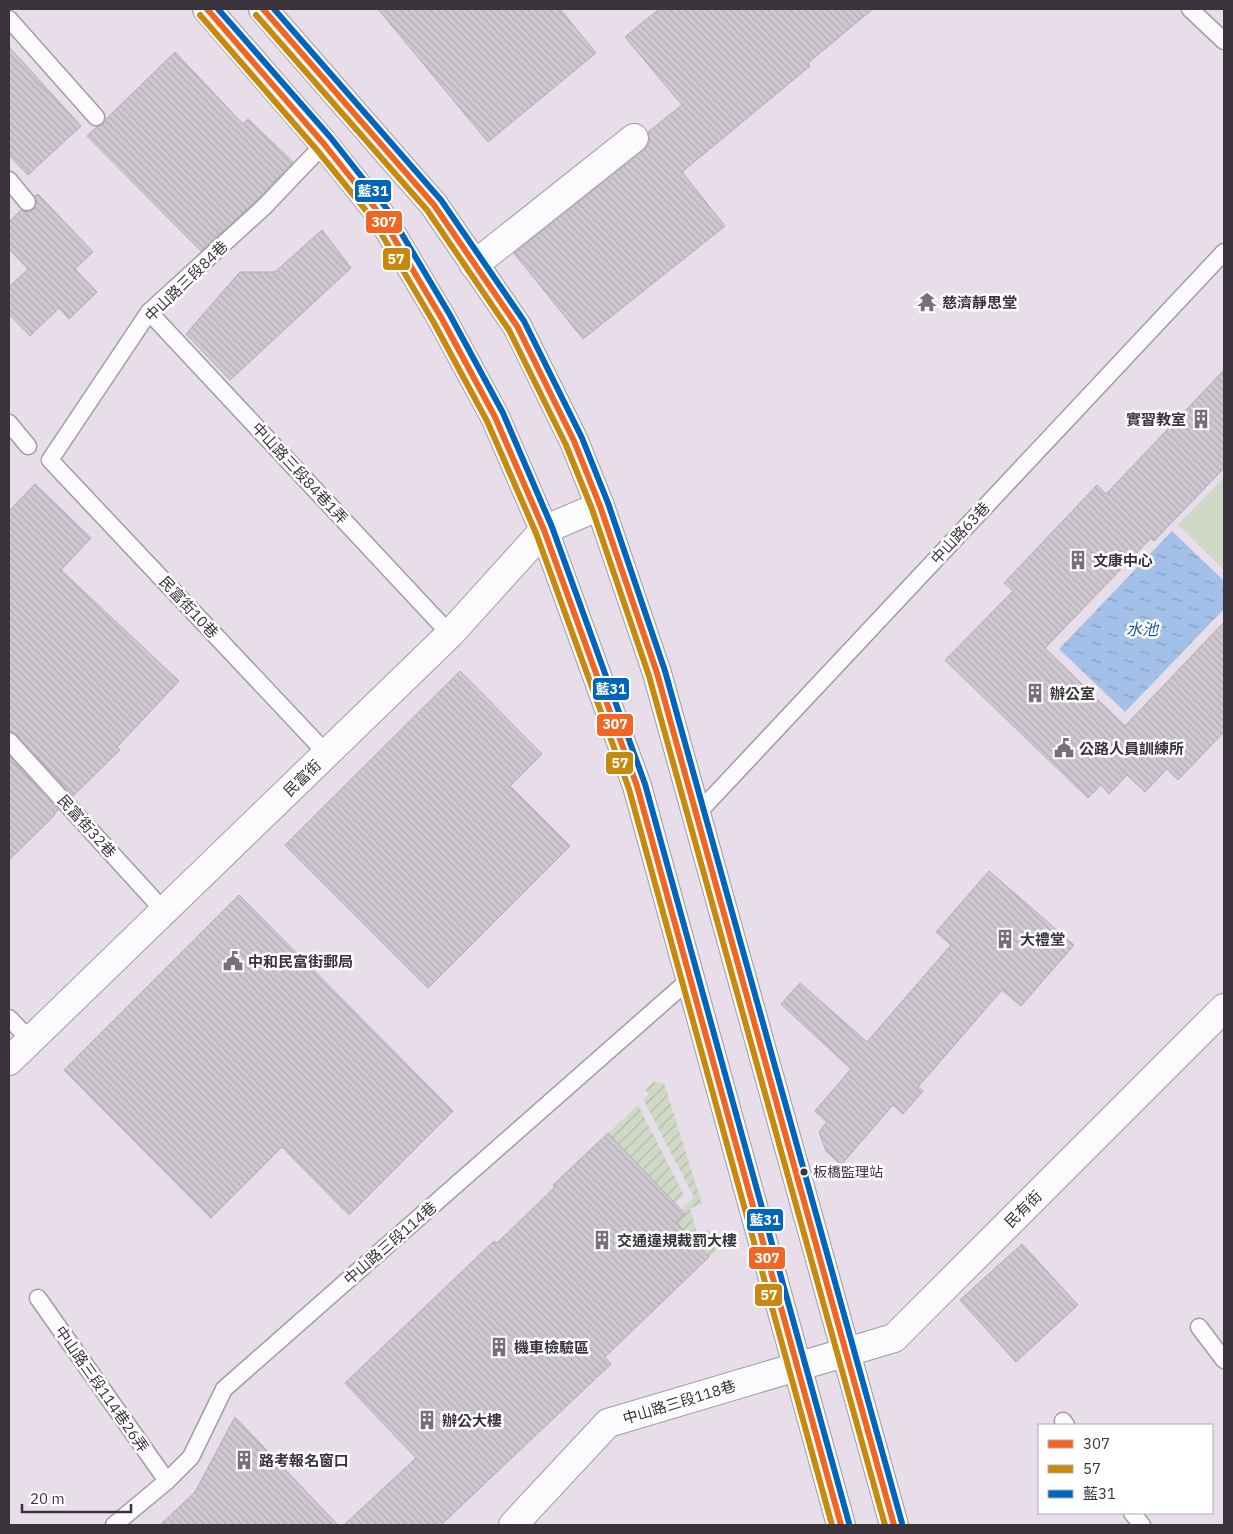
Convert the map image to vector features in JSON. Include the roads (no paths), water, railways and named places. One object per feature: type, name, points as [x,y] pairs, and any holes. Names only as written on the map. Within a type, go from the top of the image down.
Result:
[{"type":"main road","points":[[207,9],[324,144],[379,213],[442,320],[495,417],[544,530],[637,786],[841,1525]]},
{"type":"main road","points":[[263,9],[434,205],[517,326],[574,441],[600,506],[657,673],[894,1525]]},
{"type":"street","points":[[474,265],[634,138]]},
{"type":"street","name":"民富街","points":[[9,1061],[450,634],[544,530],[600,506]]},
{"type":"street","name":"民有街","points":[[797,1367],[894,1338],[1224,1008]]},
{"type":"street","name":"中山路三段118巷","points":[[513,1525],[608,1423],[797,1367]]},
{"type":"lane","points":[[1190,9],[1224,41]]},
{"type":"lane","points":[[9,19],[96,117]]},
{"type":"lane","name":"中山路三段84巷","points":[[50,460],[149,312],[265,206],[324,144]]},
{"type":"lane","points":[[9,180],[27,202]]},
{"type":"lane","name":"中山路63巷","points":[[696,815],[1224,252]]},
{"type":"lane","name":"中山路三段84巷1弄","points":[[149,312],[450,634]]},
{"type":"lane","points":[[9,423],[28,446]]},
{"type":"lane","name":"民富街10巷","points":[[50,460],[327,754]]},
{"type":"lane","name":"民富街32巷","points":[[9,741],[164,911]]},
{"type":"lane","name":"中山路三段114巷","points":[[114,1525],[167,1480],[190,1457],[224,1389],[690,979]]},
{"type":"lane","points":[[9,1018],[30,1040]]},
{"type":"lane","name":"中山路三段114巷26弄","points":[[38,1298],[167,1480]]},
{"type":"lane","points":[[1199,1327],[1224,1360]]},
{"type":"lane","points":[[1133,1514],[1142,1525]]},
{"type":"water","name":"水池","points":[[1172,531],[1224,581],[1224,609],[1125,712],[1059,649]]},
{"type":"place","name":"慈濟靜思堂","points":[[927,302]]},
{"type":"place","name":"實習教室","points":[[1201,419]]},
{"type":"place","name":"文康中心","points":[[1078,560]]},
{"type":"place","name":"辦公室","points":[[1035,693]]},
{"type":"place","name":"公路人員訓練所","points":[[1064,748]]},
{"type":"place","name":"大禮堂","points":[[1005,939]]},
{"type":"place","name":"中和民富街郵局","points":[[233,961]]},
{"type":"place","name":"板橋監理站","points":[[804,1172]]},
{"type":"place","name":"交通違規裁罰大樓","points":[[602,1240]]},
{"type":"place","name":"機車檢驗區","points":[[499,1347]]},
{"type":"place","name":"辦公大樓","points":[[427,1420]]},
{"type":"place","name":"路考報名窗口","points":[[244,1460]]}]
